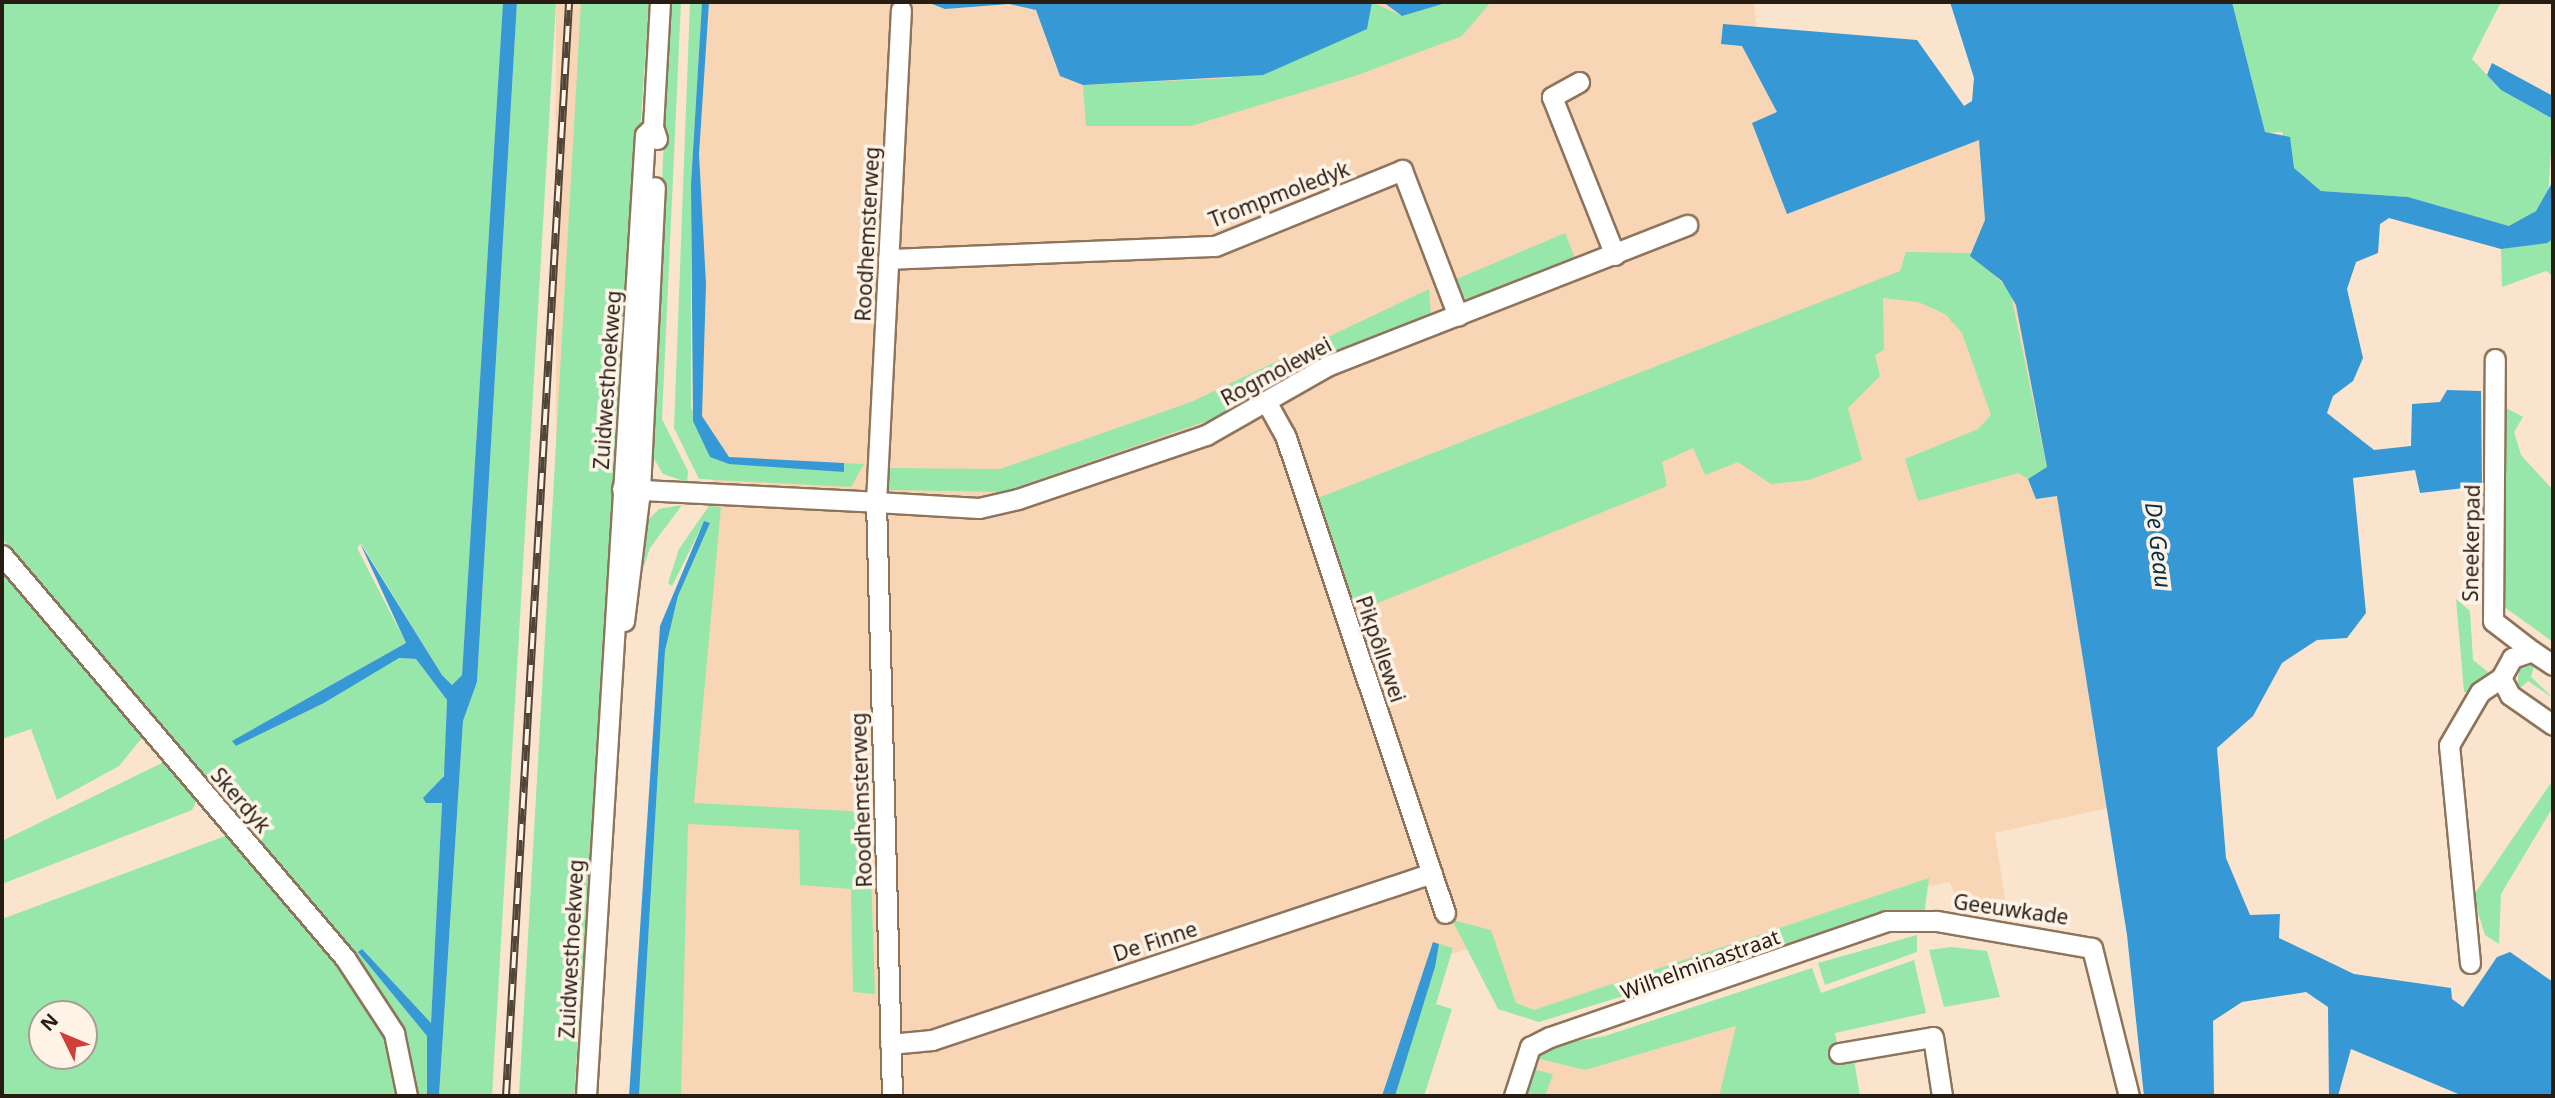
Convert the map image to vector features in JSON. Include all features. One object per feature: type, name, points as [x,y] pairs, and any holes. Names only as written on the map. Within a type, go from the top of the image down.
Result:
[{"type":"street","name":"Zuidwesthoekweg","points":[[586,1096],[617,638],[625,620],[645,135],[653,127],[660,2]]},
{"type":"street","name":"Roodhemsterweg","points":[[891,1096],[876,502],[901,10]]},
{"type":"street","points":[[1578,82],[1552,97],[1615,254]]},
{"type":"street","name":"Trompmoledyk","points":[[888,259],[1215,246],[1402,170],[1458,316]]},
{"type":"street","name":"Rogmolewei","points":[[876,502],[979,508],[1018,499],[1206,435],[1267,403],[1327,366],[1687,225]]},
{"type":"street","name":"Sneekerpad","points":[[2495,359],[2493,621],[2532,651]]},
{"type":"street","name":"Pikpôllewei","points":[[1267,403],[1285,435],[1445,913]]},
{"type":"street","points":[[631,490],[876,502]]},
{"type":"street","name":"Skerdyk","points":[[2,555],[345,958],[394,1034],[407,1096]]},
{"type":"street","points":[[2470,963],[2449,745],[2480,692],[2501,678],[2512,658],[2532,651],[2553,665]]},
{"type":"street","points":[[2501,678],[2511,695],[2553,725]]},
{"type":"street","name":"De Finne","points":[[890,1044],[932,1040],[1432,873]]},
{"type":"street","name":"Wilhelminastraat","points":[[1514,1096],[1530,1047],[1550,1037],[1886,921],[1937,921]]},
{"type":"street","name":"Geeuwkade","points":[[1937,921],[2092,948],[2129,1096]]},
{"type":"street","points":[[1839,1053],[1933,1037],[1942,1096]]},
{"type":"shaded area","points":[[556,2],[581,2],[581,1096],[556,1096]]},
{"type":"shaded area","points":[[706,2],[1754,2],[1757,42],[1951,125],[2002,117],[2117,806],[1995,833],[2008,919],[1961,914],[1950,882],[1916,889],[1539,1016],[1506,1006],[1481,946],[1433,959],[1388,1096],[633,1096],[712,511],[714,453],[699,422],[695,183]]},
{"type":"shaded area","points":[[1737,1026],[1719,1096],[1522,1096],[1536,1058],[1585,1070]]},
{"type":"green space","points":[[2,2],[503,2],[462,675],[452,685],[442,675],[361,543],[357,548],[406,643],[233,741],[236,746],[324,703],[398,658],[416,659],[447,700],[445,772],[429,803],[442,803],[431,1024],[358,952],[427,1036],[427,1096],[413,1096],[411,1059],[385,998],[2,538]]},
{"type":"green space","points":[[517,2],[556,2],[492,1096],[439,1096],[463,721],[477,682]]},
{"type":"green space","points":[[581,2],[649,2],[574,1096],[519,1096]]},
{"type":"green space","points":[[670,2],[681,2],[662,419],[688,471],[687,482],[663,474],[650,452]]},
{"type":"green space","points":[[690,2],[702,2],[691,184],[691,407],[710,457],[844,472],[844,463],[864,464],[851,487],[699,479],[674,428]]},
{"type":"green space","points":[[1372,2],[1402,16],[1449,2],[1491,2],[1462,36],[1355,76],[1191,126],[1086,126],[1083,85],[1231,78]]},
{"type":"green space","points":[[2232,2],[2501,2],[2472,59],[2501,90],[2553,119],[2548,197],[2526,221],[2509,226],[2408,197],[2321,191],[2294,168],[2282,132],[2265,133]]},
{"type":"green space","points":[[1565,233],[1575,258],[1468,301],[1452,281]]},
{"type":"green space","points":[[2553,239],[2553,276],[2546,271],[2502,287],[2501,249]]},
{"type":"green space","points":[[1906,252],[1971,253],[2010,290],[2047,468],[2028,479],[2018,473],[1918,501],[1905,459],[1978,429],[1991,415],[1962,333],[1945,314],[1918,302],[1883,298],[1884,350],[1875,355],[1880,376],[1848,408],[1862,460],[1809,480],[1771,484],[1738,462],[1705,475],[1693,448],[1662,462],[1667,486],[1373,605],[1353,603],[1318,498],[1900,271]]},
{"type":"green space","points":[[1429,289],[1431,315],[1326,356],[1247,407],[1003,492],[889,490],[886,468],[1000,469],[1191,402]]},
{"type":"green space","points":[[2504,407],[2523,417],[2514,432],[2521,455],[2553,490],[2553,642],[2503,606]]},
{"type":"green space","points":[[682,505],[650,548],[634,596],[647,521],[659,509]]},
{"type":"green space","points":[[709,506],[721,507],[694,803],[869,812],[875,994],[853,992],[851,889],[800,885],[799,830],[688,824],[681,1096],[639,1096],[665,651],[678,596],[710,523],[704,522],[672,586],[668,583],[679,549]]},
{"type":"green space","points":[[2,567],[142,738],[119,766],[57,800],[31,729],[2,739]]},
{"type":"green space","points":[[2456,599],[2470,611],[2473,660],[2488,672],[2472,692],[2464,692]]},
{"type":"green space","points":[[2535,663],[2531,677],[2553,698],[2528,681],[2517,691],[2519,669]]},
{"type":"green space","points":[[164,762],[197,800],[192,810],[2,884],[2,841]]},
{"type":"green space","points":[[2553,780],[2553,807],[2501,894],[2499,944],[2485,935],[2473,896]]},
{"type":"green space","points":[[228,835],[372,1010],[387,1034],[398,1096],[2,1096],[2,919]]},
{"type":"green space","points":[[1929,878],[1924,916],[1883,916],[1539,1022],[1498,1009],[1452,920],[1491,930],[1516,1003],[1534,1010]]},
{"type":"green space","points":[[1917,935],[1917,952],[1825,985],[1818,963]]},
{"type":"green space","points":[[1439,944],[1453,948],[1436,1004],[1452,1009],[1424,1096],[1395,1096]]},
{"type":"green space","points":[[1951,947],[1987,951],[2000,997],[1944,1007],[1929,950]]},
{"type":"green space","points":[[1914,960],[1926,1013],[1835,1033],[1841,1063],[1854,1060],[1860,1096],[1719,1096],[1736,1026],[1585,1070],[1536,1058],[1542,1047],[1605,1036],[1812,968],[1821,993]]},
{"type":"green space","points":[[1536,1070],[1553,1074],[1545,1096],[1522,1096]]},
{"type":"water","points":[[503,2],[517,2],[477,682],[463,721],[439,1096],[427,1096],[427,1036],[358,952],[362,949],[431,1023],[442,803],[426,803],[423,798],[444,776],[447,700],[416,659],[399,658],[324,703],[236,746],[232,741],[406,643],[360,543],[442,675],[452,685],[462,675]]},
{"type":"water","points":[[702,2],[709,2],[699,154],[706,284],[702,416],[729,457],[844,463],[844,472],[729,464],[710,457],[693,421],[691,184]]},
{"type":"water","points":[[927,2],[1372,2],[1367,29],[1263,75],[1083,85],[1060,76],[1036,10],[1009,4],[945,9]]},
{"type":"water","points":[[1383,2],[1449,2],[1402,16]]},
{"type":"water","name":"De Geau","points":[[1950,2],[2232,2],[2265,132],[2290,137],[2294,168],[2321,191],[2408,197],[2509,226],[2536,211],[2553,181],[2553,239],[2547,243],[2501,249],[2389,218],[2380,224],[2378,253],[2356,262],[2347,289],[2363,358],[2353,381],[2333,396],[2327,413],[2374,450],[2411,446],[2412,404],[2440,402],[2447,390],[2481,391],[2482,486],[2420,493],[2415,470],[2353,478],[2366,613],[2347,638],[2317,640],[2282,663],[2253,716],[2217,748],[2226,858],[2250,915],[2280,914],[2279,938],[2354,974],[2451,988],[2452,999],[2463,1007],[2497,957],[2510,952],[2553,982],[2553,1096],[2463,1096],[2351,1049],[2338,1096],[2329,1096],[2328,1007],[2306,992],[2242,1002],[2213,1021],[2214,1096],[2144,1096],[2127,935],[2057,496],[2036,499],[2028,479],[2047,467],[2016,305],[2002,281],[1970,256],[1985,220],[1979,140],[1787,214],[1752,123],[1777,112],[1742,46],[1721,44],[1723,24],[1917,40],[1964,106],[1972,101],[1974,78]]},
{"type":"water","points":[[2492,63],[2553,96],[2553,119],[2501,90],[2487,75]]},
{"type":"water","points":[[704,521],[710,523],[678,596],[665,651],[639,1096],[629,1096],[660,626]]},
{"type":"water","points":[[1433,942],[1439,944],[1435,967],[1395,1096],[1382,1096]]},
{"type":"railway","points":[[506,1096],[569,2]]}]
